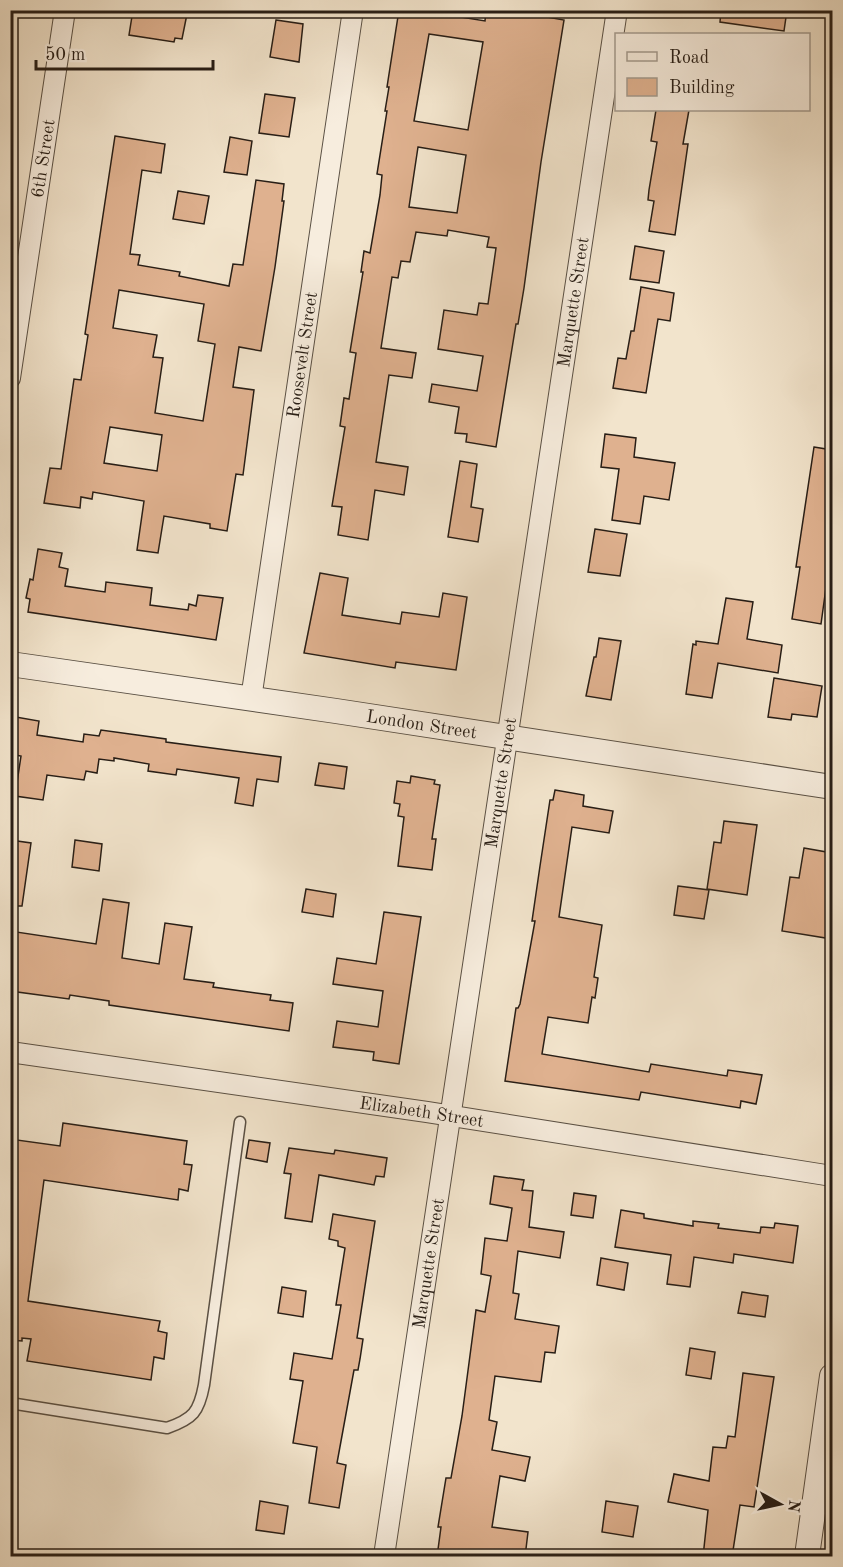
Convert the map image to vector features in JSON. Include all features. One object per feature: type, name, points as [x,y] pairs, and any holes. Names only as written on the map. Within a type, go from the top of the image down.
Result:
[{"type":"street","name":"6th Street","points":[[10,378],[65,10]]},
{"type":"street","name":"Roosevelt Street","points":[[251,699],[353,10]]},
{"type":"street","name":"Marquette Street","points":[[384,1557],[617,10]]},
{"type":"street","name":"London Street","points":[[10,664],[832,787]]},
{"type":"street","name":"Elizabeth Street","points":[[10,1052],[449,1116],[832,1176]]},
{"type":"street","points":[[807,1557],[832,1376]]},
{"type":"lane","points":[[10,1403],[167,1428],[183,1422],[195,1413],[201,1402],[204,1385],[240,1122]]},
{"type":"building","points":[[133,10],[163,10],[187,14],[182,39],[175,38],[174,42],[129,35]]},
{"type":"building","points":[[399,10],[417,10],[485,21],[486,10],[508,10],[564,20],[524,288],[496,447],[466,442],[467,434],[455,433],[459,407],[429,402],[432,384],[477,391],[483,356],[438,349],[444,310],[477,315],[479,303],[488,304],[496,248],[487,247],[489,237],[448,230],[447,236],[416,232],[410,262],[401,261],[398,278],[392,277],[381,348],[416,353],[412,378],[389,375],[376,462],[408,467],[404,495],[375,490],[368,540],[338,535],[342,507],[332,506],[345,427],[340,426],[344,398],[349,399],[356,353],[350,352],[363,272],[361,272],[364,251],[370,253],[380,195],[382,175],[377,174],[387,111],[385,111],[389,87],[387,87]],"holes":[[[429,34],[483,42],[468,130],[414,121]],[[418,147],[466,155],[457,213],[409,207]]]},
{"type":"building","points":[[721,10],[787,10],[784,31],[720,22]]},
{"type":"building","points":[[276,20],[303,24],[299,62],[270,57]]},
{"type":"building","points":[[265,94],[295,98],[289,137],[259,133]]},
{"type":"building","points":[[656,111],[689,111],[683,144],[688,144],[675,235],[649,231],[654,201],[648,200],[657,142],[651,141]]},
{"type":"building","points":[[115,136],[165,144],[161,173],[142,170],[130,254],[140,255],[138,265],[180,272],[179,276],[229,286],[233,264],[243,265],[256,180],[284,184],[282,201],[284,201],[275,267],[261,351],[239,347],[233,387],[254,390],[243,475],[236,474],[227,531],[210,528],[210,524],[164,516],[158,553],[137,550],[144,501],[93,492],[92,499],[81,497],[80,508],[44,503],[50,468],[61,469],[74,379],[81,380],[88,335],[85,334]],"holes":[[[119,290],[204,304],[198,341],[215,344],[203,421],[155,413],[163,358],[153,357],[157,335],[113,328]],[[110,427],[162,435],[157,471],[104,463]]]},
{"type":"building","points":[[230,137],[252,141],[247,175],[224,172]]},
{"type":"building","points":[[178,191],[209,196],[204,224],[173,219]]},
{"type":"building","points":[[635,246],[664,251],[659,283],[630,279]]},
{"type":"building","points":[[641,287],[674,293],[670,321],[658,319],[646,393],[613,388],[618,358],[626,359],[631,331],[634,331]]},
{"type":"building","points":[[605,434],[636,438],[634,457],[675,463],[669,500],[644,496],[640,524],[612,520],[619,469],[601,467]]},
{"type":"building","points":[[814,447],[832,450],[832,513],[828,544],[832,544],[821,624],[792,619],[800,567],[796,567]]},
{"type":"building","points":[[460,461],[477,464],[471,507],[483,509],[478,542],[448,537]]},
{"type":"building","points":[[595,529],[627,534],[620,576],[588,572]]},
{"type":"building","points":[[38,549],[62,553],[59,567],[68,569],[65,586],[105,592],[106,582],[152,588],[150,605],[188,610],[189,604],[196,606],[198,595],[223,598],[216,640],[28,612],[30,599],[26,598],[30,579],[33,580]]},
{"type":"building","points":[[320,573],[348,578],[342,615],[400,624],[402,612],[439,617],[443,593],[467,597],[456,670],[396,662],[395,668],[304,653]]},
{"type":"building","points":[[726,598],[753,602],[747,639],[782,645],[778,673],[718,663],[712,698],[686,694],[693,644],[696,645],[696,641],[718,644]]},
{"type":"building","points":[[599,638],[621,641],[611,700],[586,696]]},
{"type":"building","points":[[774,678],[822,686],[817,717],[792,714],[791,720],[768,717]]},
{"type":"building","points":[[10,716],[39,721],[37,735],[83,742],[84,734],[99,736],[101,730],[166,739],[166,742],[281,757],[278,782],[257,779],[253,806],[235,803],[239,778],[177,769],[176,775],[148,771],[149,764],[114,758],[114,761],[99,759],[97,773],[86,771],[84,780],[47,775],[43,800],[15,796],[21,756],[10,754]]},
{"type":"building","points":[[319,763],[347,767],[344,789],[315,785]]},
{"type":"building","points":[[411,776],[435,780],[434,784],[440,785],[432,839],[436,839],[432,870],[398,866],[404,817],[398,816],[400,804],[394,803],[397,781],[410,783]]},
{"type":"building","points":[[555,790],[584,795],[583,806],[613,811],[609,833],[572,827],[559,917],[602,925],[594,977],[598,978],[588,1023],[548,1017],[542,1054],[649,1072],[651,1064],[727,1076],[728,1070],[762,1075],[756,1104],[741,1101],[740,1108],[641,1092],[639,1100],[505,1081],[516,1008],[520,1004],[535,921],[532,921],[550,800],[553,800]]},
{"type":"building","points":[[724,821],[757,825],[747,895],[707,889],[714,842],[721,843]]},
{"type":"building","points":[[10,840],[31,843],[22,906],[10,906]]},
{"type":"building","points":[[75,840],[102,844],[99,871],[72,867]]},
{"type":"building","points":[[804,848],[832,853],[832,939],[782,931],[790,877],[799,878]]},
{"type":"building","points":[[678,886],[709,890],[704,919],[674,915]]},
{"type":"building","points":[[306,889],[336,894],[333,917],[302,912]]},
{"type":"building","points":[[103,899],[129,903],[122,958],[159,964],[165,923],[192,927],[184,979],[214,983],[213,987],[271,995],[270,1000],[293,1003],[289,1031],[109,1005],[109,1001],[70,995],[69,999],[10,991],[10,931],[96,944]]},
{"type":"building","points":[[384,912],[421,917],[399,1064],[373,1060],[374,1052],[333,1047],[337,1021],[378,1027],[383,991],[333,984],[337,958],[376,964]]},
{"type":"building","points":[[63,1123],[187,1141],[184,1164],[192,1165],[188,1191],[179,1189],[178,1200],[44,1180],[28,1301],[160,1321],[158,1331],[167,1333],[164,1359],[154,1357],[151,1380],[27,1361],[31,1339],[10,1340],[10,1139],[60,1146]]},
{"type":"building","points":[[249,1140],[270,1143],[267,1162],[246,1158]]},
{"type":"building","points":[[289,1148],[334,1154],[335,1150],[387,1158],[384,1177],[376,1176],[374,1185],[319,1175],[312,1222],[285,1218],[291,1174],[284,1173]]},
{"type":"building","points":[[494,1176],[524,1180],[522,1190],[533,1191],[529,1227],[564,1232],[560,1258],[518,1251],[513,1293],[519,1294],[515,1319],[559,1326],[555,1353],[545,1352],[541,1382],[495,1376],[489,1420],[497,1422],[492,1450],[530,1457],[525,1481],[500,1476],[492,1527],[528,1532],[525,1557],[437,1557],[441,1527],[438,1527],[446,1478],[451,1478],[462,1416],[476,1310],[485,1312],[491,1276],[481,1274],[485,1238],[507,1241],[512,1208],[490,1204]]},
{"type":"building","points":[[574,1193],[596,1196],[593,1218],[571,1215]]},
{"type":"building","points":[[621,1210],[644,1214],[644,1218],[693,1226],[693,1221],[719,1224],[718,1228],[760,1233],[761,1227],[774,1228],[775,1223],[798,1226],[793,1263],[734,1254],[733,1263],[694,1257],[690,1287],[667,1284],[671,1255],[615,1247]]},
{"type":"building","points":[[333,1214],[375,1221],[357,1338],[363,1339],[360,1359],[358,1370],[354,1370],[337,1463],[346,1465],[339,1508],[309,1503],[317,1447],[293,1443],[303,1381],[290,1379],[294,1353],[332,1359],[341,1305],[336,1305],[345,1248],[338,1246],[338,1241],[329,1239]]},
{"type":"building","points":[[601,1258],[628,1263],[624,1290],[597,1285]]},
{"type":"building","points":[[282,1287],[306,1291],[303,1317],[278,1313]]},
{"type":"building","points":[[742,1292],[768,1296],[765,1317],[738,1313]]},
{"type":"building","points":[[690,1348],[715,1352],[711,1379],[686,1375]]},
{"type":"building","points":[[743,1373],[774,1377],[754,1507],[740,1505],[732,1557],[703,1557],[708,1510],[668,1502],[674,1474],[709,1481],[713,1447],[726,1448],[728,1436],[735,1437]]},
{"type":"building","points":[[260,1501],[288,1506],[284,1534],[256,1530]]},
{"type":"building","points":[[606,1501],[638,1506],[633,1537],[602,1532]]}]
